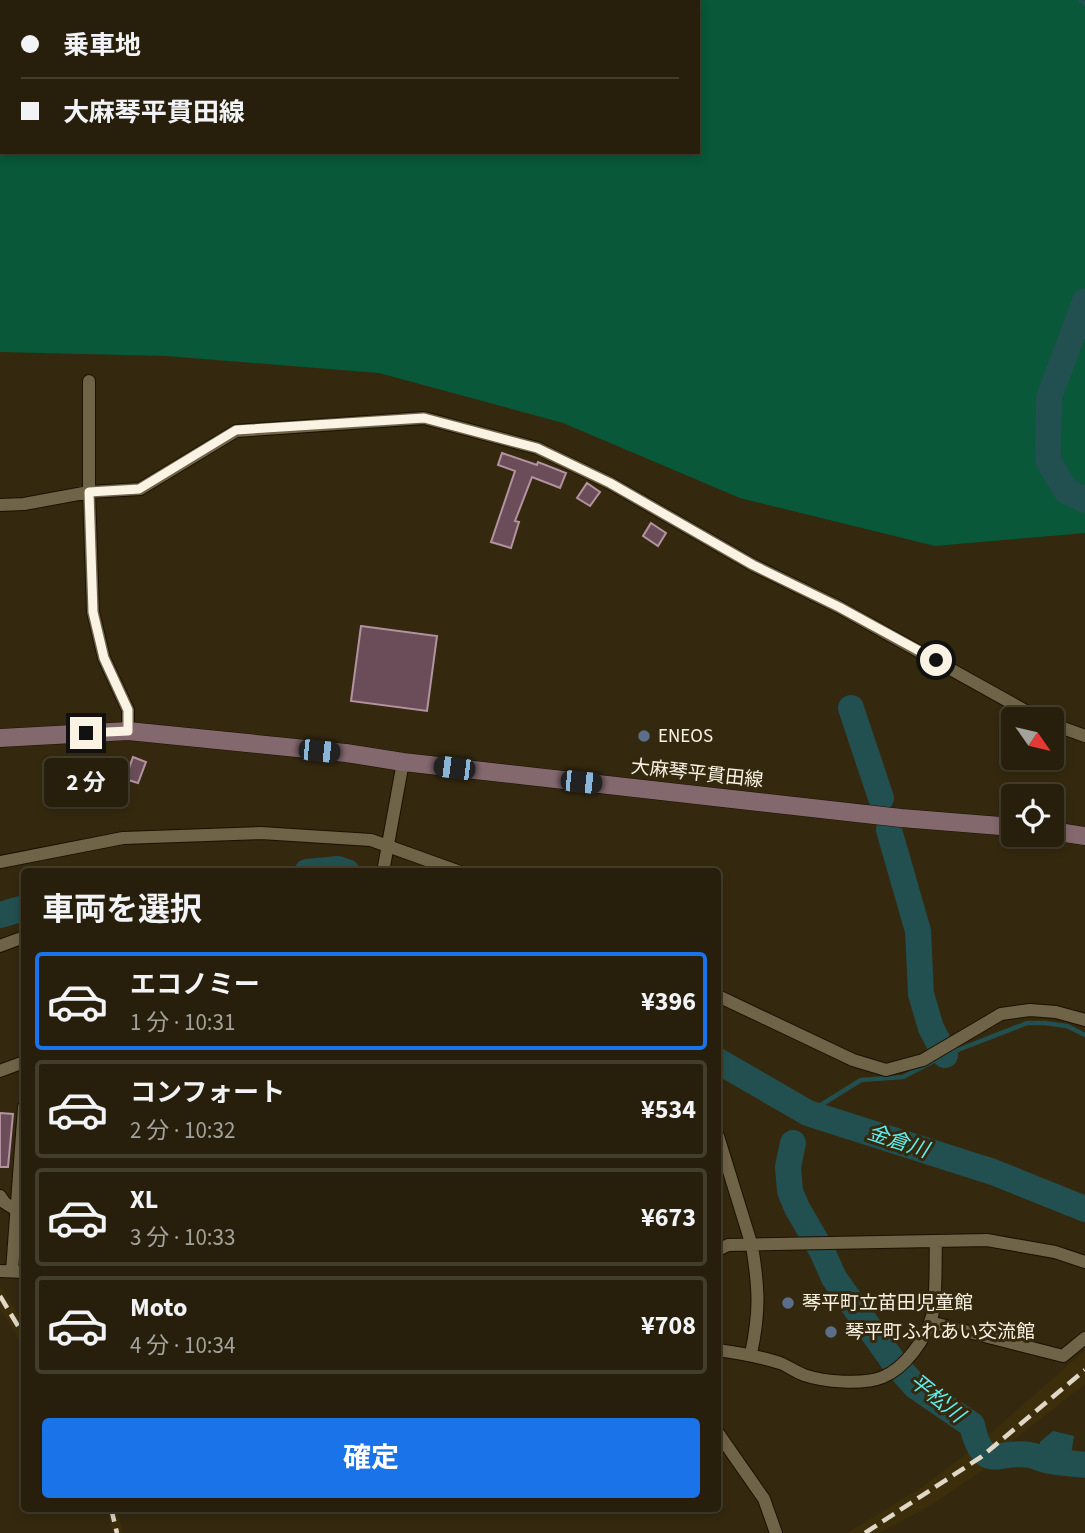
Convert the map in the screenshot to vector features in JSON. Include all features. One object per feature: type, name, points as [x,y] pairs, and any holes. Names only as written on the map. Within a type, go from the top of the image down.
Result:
[{"type":"main road","name":"大麻琴平貫田線","points":[[0,738],[128,731],[346,753],[403,762],[901,818],[1001,826]]},
{"type":"main road","points":[[1064,833],[1085,836]]},
{"type":"street","points":[[89,381],[93,612],[104,658],[128,710],[128,731]]},
{"type":"street","points":[[0,505],[24,505],[89,492],[139,489],[236,430],[424,418],[537,448],[610,483],[753,565],[839,607],[1018,707]]},
{"type":"street","points":[[1064,728],[1085,736]]},
{"type":"street","points":[[384,868],[403,762]]},
{"type":"street","points":[[0,862],[123,838],[261,833],[371,840],[386,849],[447,868]]},
{"type":"street","points":[[0,946],[21,938]]},
{"type":"street","points":[[721,997],[853,1060],[886,1070],[923,1060],[1001,1014],[1030,1010],[1056,1012],[1085,1020]]},
{"type":"street","points":[[0,1071],[21,1063]]},
{"type":"street","points":[[721,1146],[752,1246],[759,1287],[751,1354]]},
{"type":"street","points":[[12,1271],[21,1159]]},
{"type":"street","points":[[0,1196],[5,1203],[18,1211]]},
{"type":"street","points":[[721,1249],[729,1245],[987,1240],[1055,1252],[1085,1262]]},
{"type":"street","points":[[721,1350],[751,1354],[783,1364],[805,1376],[870,1381],[885,1376],[906,1359],[924,1337],[930,1322],[936,1242]]},
{"type":"street","points":[[930,1322],[1063,1356],[1085,1338]]},
{"type":"street","points":[[721,1437],[764,1499],[776,1533]]},
{"type":"shaded area","points":[[0,1287],[21,1319],[21,1342],[0,1309]]},
{"type":"shaded area","points":[[1085,1350],[1085,1384],[996,1454],[983,1440]]},
{"type":"shaded area","points":[[973,1449],[989,1466],[931,1505],[879,1533],[847,1533],[919,1489]]},
{"type":"shaded area","points":[[107,1512],[118,1512],[123,1533],[113,1533]]},
{"type":"green space","points":[[700,0],[1085,0],[1085,533],[935,546],[740,498],[563,423],[379,373],[166,356],[0,352],[0,154],[700,154]]},
{"type":"water","points":[[1053,1431],[1074,1436],[1071,1455],[1039,1448],[1040,1442]]},
{"type":"building","points":[[502,453],[537,465],[538,462],[566,473],[560,488],[532,477],[515,521],[519,522],[511,548],[491,542],[515,471],[498,465]]},
{"type":"building","points":[[587,483],[600,492],[590,506],[577,498]]},
{"type":"building","points":[[651,523],[666,533],[658,546],[643,536]]},
{"type":"building","points":[[361,626],[437,636],[427,711],[351,701]]},
{"type":"building","points":[[133,757],[146,762],[138,783],[125,779]]},
{"type":"building","points":[[0,1113],[13,1114],[8,1167],[0,1167]]},
{"type":"waterway","points":[[1080,0],[1085,4]]},
{"type":"waterway","points":[[1085,301],[1049,397],[1048,460],[1066,491],[1085,500]]},
{"type":"waterway","points":[[851,708],[881,798]]},
{"type":"waterway","points":[[889,830],[918,931],[921,994],[931,1028],[945,1055]]},
{"type":"waterway","name":"金倉川","points":[[0,915],[21,909]]},
{"type":"waterway","points":[[808,1113],[861,1080],[903,1077],[945,1055],[1027,1023],[1067,1026],[1085,1035]]},
{"type":"waterway","name":"金倉川","points":[[721,1063],[808,1113],[993,1172],[1085,1209]]},
{"type":"waterway","name":"平松川","points":[[793,1143],[788,1167],[790,1191],[797,1208],[834,1278],[893,1361],[915,1386],[972,1425],[976,1440],[987,1455],[1030,1455],[1051,1461],[1085,1465]]},
{"type":"railway","points":[[0,1296],[21,1331]]},
{"type":"railway","points":[[865,1533],[981,1457],[1085,1370]]},
{"type":"railway","points":[[112,1512],[117,1533]]},
{"type":"place","name":"ENEOS","points":[[644,736]]},
{"type":"place","name":"琴平町立苗田児童館","points":[[788,1303]]},
{"type":"place","name":"琴平町ふれあい交流館","points":[[831,1332]]},
{"type":"route","points":[[86,733],[128,731],[128,710],[104,658],[93,612],[89,492],[139,489],[236,430],[424,418],[537,448],[610,483],[753,565],[839,607],[936,660]]}]
